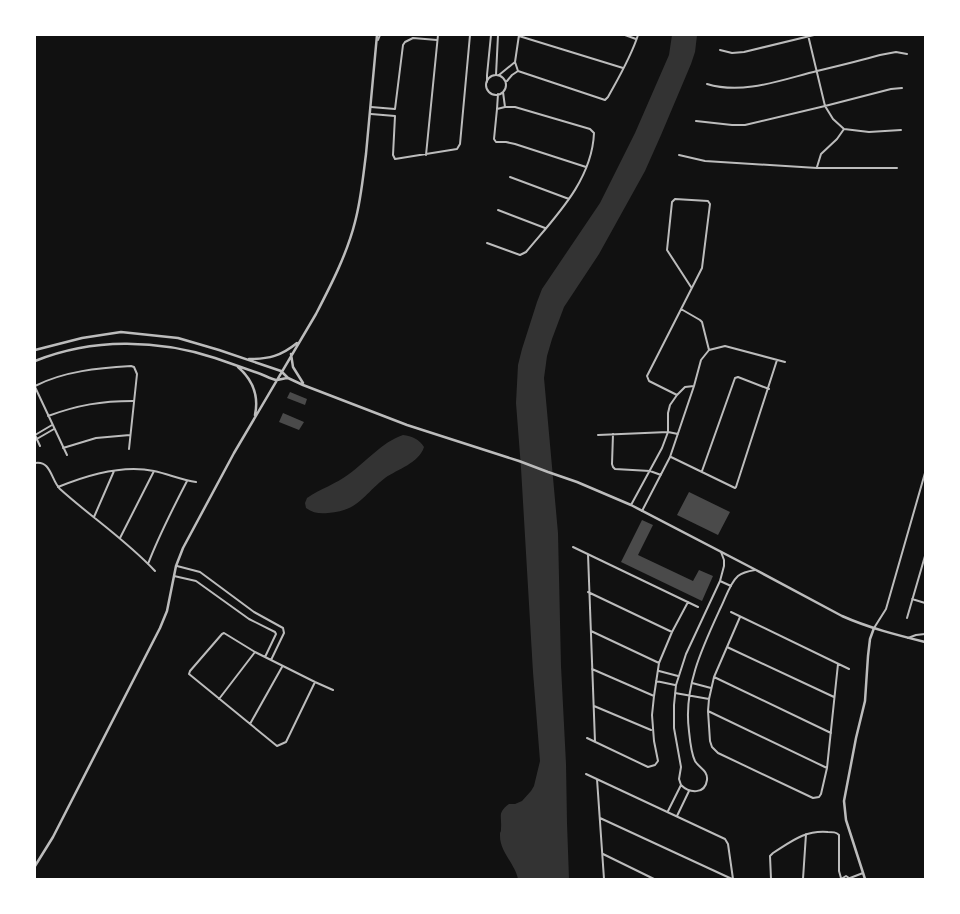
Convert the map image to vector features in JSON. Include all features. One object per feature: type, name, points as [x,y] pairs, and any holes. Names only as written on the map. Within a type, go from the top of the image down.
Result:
[{"type":"street","points":[[35,866],[53,837],[154,640],[167,611],[176,566],[183,548],[234,453],[328,290],[340,263],[355,222],[360,199],[371,107],[376,42],[379,35]]},
{"type":"street","points":[[426,154],[438,35]]},
{"type":"street","points":[[370,114],[395,116],[393,154],[396,159],[455,150],[460,146],[470,35]]},
{"type":"street","points":[[518,71],[515,62],[519,35],[623,68]]},
{"type":"street","points":[[625,35],[636,39]]},
{"type":"street","points":[[518,71],[605,100],[608,98],[638,35]]},
{"type":"street","points":[[720,50],[732,53],[744,52],[814,35]]},
{"type":"street","points":[[496,75],[498,36],[491,36],[487,88],[491,93],[498,94],[503,92]]},
{"type":"street","points":[[809,36],[825,106],[833,119],[844,129],[869,132],[901,130]]},
{"type":"street","points":[[371,107],[395,109],[403,45],[405,42],[413,38],[437,40]]},
{"type":"street","points":[[707,84],[720,88],[764,85],[896,52],[907,54]]},
{"type":"street","points":[[487,82],[491,77],[500,75],[515,62]]},
{"type":"street","points":[[505,107],[503,92],[506,82],[518,71]]},
{"type":"street","points":[[500,75],[506,82]]},
{"type":"street","points":[[696,120],[746,125],[891,89],[902,88]]},
{"type":"street","points":[[498,94],[494,139],[496,142],[516,144],[587,167]]},
{"type":"street","points":[[487,244],[522,255],[526,252],[578,186],[587,167],[594,143],[594,133],[590,129],[515,107],[497,109]]},
{"type":"street","points":[[817,168],[821,154],[837,139],[844,129]]},
{"type":"street","points":[[679,155],[705,161],[817,168],[897,168]]},
{"type":"street","points":[[510,177],[569,199]]},
{"type":"street","points":[[677,395],[649,381],[647,376],[703,264],[710,204],[708,201],[675,199],[672,202],[667,250],[691,287]]},
{"type":"street","points":[[498,210],[546,228]]},
{"type":"street","points":[[681,309],[702,322],[709,350]]},
{"type":"street","points":[[35,350],[82,338],[121,332],[178,338],[219,350],[281,371],[288,378],[303,385],[407,425],[520,461],[631,505],[842,616],[874,628],[925,642]]},
{"type":"street","points":[[246,359],[279,355],[300,340]]},
{"type":"street","points":[[35,361],[76,349],[103,344],[160,345],[192,352],[276,380],[288,378]]},
{"type":"street","points":[[642,511],[670,457],[694,386],[700,360],[709,350],[725,346],[785,362]]},
{"type":"street","points":[[291,354],[294,367],[303,385]]},
{"type":"street","points":[[670,457],[735,488],[738,486],[777,360]]},
{"type":"street","points":[[67,456],[35,386],[79,372],[104,368],[131,366],[136,369],[129,449]]},
{"type":"street","points":[[237,366],[248,376],[254,386],[256,401],[254,419]]},
{"type":"street","points":[[702,472],[735,378],[738,377],[769,389]]},
{"type":"street","points":[[631,505],[660,454],[668,432],[669,409],[672,401],[686,387],[694,386]]},
{"type":"street","points":[[48,416],[69,408],[90,404],[134,400]]},
{"type":"street","points":[[40,446],[35,435],[52,425]]},
{"type":"street","points":[[36,439],[54,430]]},
{"type":"street","points":[[598,434],[668,432],[678,434]]},
{"type":"street","points":[[613,434],[613,467],[650,471],[661,475]]},
{"type":"street","points":[[63,448],[96,438],[130,435]]},
{"type":"street","points":[[35,463],[46,465],[58,487],[120,538],[155,571]]},
{"type":"street","points":[[58,487],[92,475],[115,470],[154,470],[187,481],[196,482]]},
{"type":"street","points":[[94,517],[115,470]]},
{"type":"street","points":[[120,538],[154,470]]},
{"type":"street","points":[[865,879],[846,820],[844,801],[865,701],[870,639],[874,628],[886,609],[925,473]]},
{"type":"street","points":[[148,564],[167,520],[187,481]]},
{"type":"street","points":[[573,546],[698,607]]},
{"type":"street","points":[[722,552],[724,566],[720,581],[686,654],[676,685],[674,728],[681,768],[679,779],[681,785],[689,791],[696,792],[700,790],[705,786],[707,779],[705,771],[694,759],[688,721],[696,662],[731,586],[738,576],[747,571],[756,570]]},
{"type":"street","points":[[588,554],[595,742]]},
{"type":"street","points":[[907,618],[924,567],[925,556]]},
{"type":"street","points":[[176,566],[200,572],[254,612],[283,628],[284,633],[271,660]]},
{"type":"street","points":[[174,576],[196,581],[249,620],[275,632],[272,645],[265,657]]},
{"type":"street","points":[[720,581],[731,586]]},
{"type":"street","points":[[588,592],[672,632]]},
{"type":"street","points":[[912,599],[925,603]]},
{"type":"street","points":[[588,738],[648,767],[655,765],[658,760],[652,731],[652,714],[659,663],[672,632],[688,602]]},
{"type":"street","points":[[731,612],[849,669]]},
{"type":"street","points":[[740,617],[711,688],[708,711],[712,747],[718,753],[813,798],[819,797],[821,794],[827,768],[838,664]]},
{"type":"street","points":[[591,631],[659,663]]},
{"type":"street","points":[[314,682],[286,742],[277,746],[189,674],[190,670],[224,633],[255,652],[333,690]]},
{"type":"street","points":[[908,638],[925,634]]},
{"type":"street","points":[[727,647],[834,697]]},
{"type":"street","points":[[219,699],[255,652]]},
{"type":"street","points":[[250,724],[283,666]]},
{"type":"street","points":[[592,669],[654,696]]},
{"type":"street","points":[[658,671],[678,676]]},
{"type":"street","points":[[714,678],[831,733]]},
{"type":"street","points":[[656,681],[676,685]]},
{"type":"street","points":[[692,683],[711,688]]},
{"type":"street","points":[[675,694],[709,699]]},
{"type":"street","points":[[594,706],[652,731]]},
{"type":"street","points":[[708,711],[827,768]]},
{"type":"street","points":[[586,774],[726,840],[733,879]]},
{"type":"street","points":[[597,779],[604,879]]},
{"type":"street","points":[[668,812],[681,785]]},
{"type":"street","points":[[677,816],[689,791]]},
{"type":"street","points":[[600,818],[733,879]]},
{"type":"street","points":[[771,879],[770,856],[773,853],[795,838],[819,831],[838,834],[840,837],[839,871],[841,878],[846,876],[850,879],[863,873]]},
{"type":"street","points":[[803,879],[806,834]]},
{"type":"street","points":[[602,854],[654,879]]},
{"type":"shaded area","points":[[672,35],[697,35],[691,64],[645,171],[599,254],[564,307],[547,356],[544,378],[558,533],[569,879],[518,879],[502,847],[500,836],[501,815],[509,804],[522,801],[531,791],[540,761],[516,403],[518,365],[542,289],[600,203],[635,133],[669,55]]},
{"type":"shaded area","points":[[403,435],[415,438],[424,447],[418,457],[408,465],[385,478],[360,501],[347,509],[338,512],[322,513],[306,508],[307,498],[344,478],[381,447]]},
{"type":"building","points":[[290,392],[307,399],[305,405],[287,398]]},
{"type":"building","points":[[283,413],[304,422],[299,430],[279,422]]},
{"type":"building","points":[[689,492],[730,512],[718,535],[677,515]]},
{"type":"building","points":[[642,520],[653,525],[638,555],[693,581],[699,570],[713,576],[702,601],[621,562]]}]
